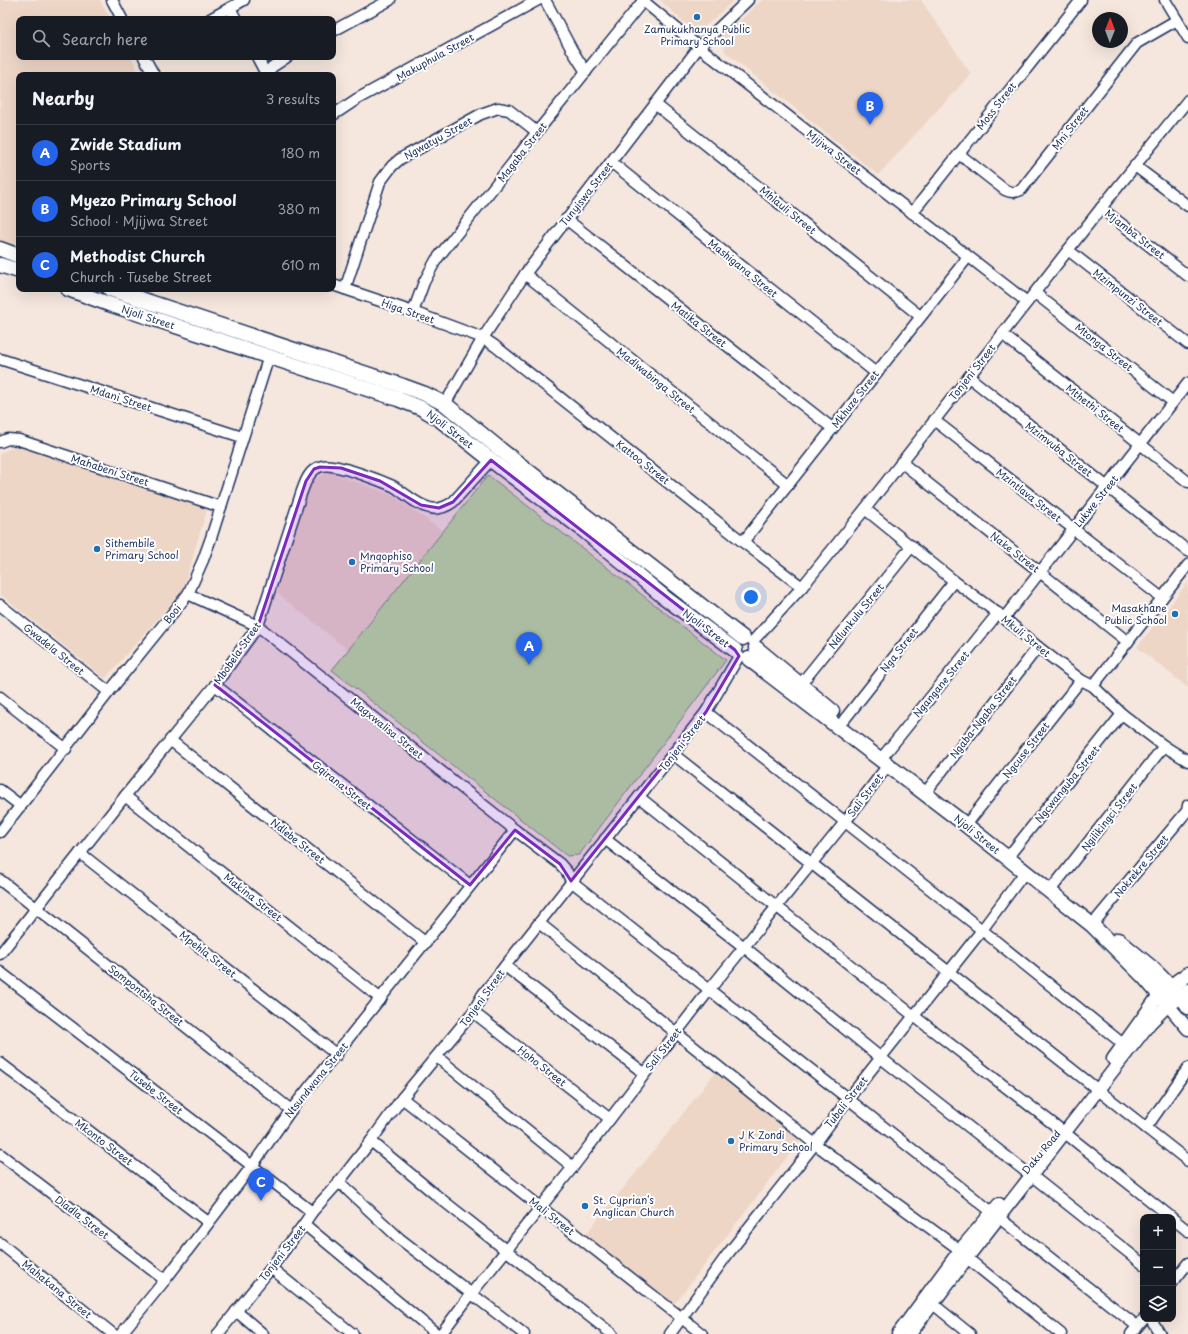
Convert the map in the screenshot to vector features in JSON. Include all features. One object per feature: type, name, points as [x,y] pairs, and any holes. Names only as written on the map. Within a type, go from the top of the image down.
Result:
[{"type":"main road","points":[[0,249],[16,255]]},
{"type":"main road","points":[[0,265],[16,271]]},
{"type":"main road","name":"Njoli Street","points":[[76,292],[421,408],[438,418],[490,460],[581,528],[664,597],[800,685],[844,720],[886,760],[898,762],[1053,887],[1094,923]]},
{"type":"main road","name":"Njoli Street","points":[[121,292],[384,379],[425,394],[445,404],[746,649],[1025,872],[1152,968],[1166,996]]},
{"type":"main road","name":"Daku Road","points":[[1166,996],[1188,974]]},
{"type":"main road","name":"Daku Road","points":[[1166,996],[1184,994]]},
{"type":"street","points":[[112,0],[120,16]]},
{"type":"street","points":[[215,16],[244,0]]},
{"type":"street","points":[[336,29],[390,0]]},
{"type":"street","name":"Makuphula Street","points":[[336,113],[357,99],[538,0]]},
{"type":"street","points":[[545,0],[572,50],[586,72]]},
{"type":"street","name":"Magaba Street","points":[[413,312],[424,282],[433,265],[643,0]]},
{"type":"street","name":"Mjijwa Street","points":[[643,0],[699,47],[1028,302]]},
{"type":"street","name":"Tunyiswa Street","points":[[445,404],[483,338],[525,274],[566,219],[699,47],[748,0]]},
{"type":"street","name":"Moss Street","points":[[912,213],[1081,0]]},
{"type":"street","points":[[1165,0],[1188,38]]},
{"type":"street","points":[[230,8],[234,16]]},
{"type":"street","name":"Mni Street","points":[[959,154],[1005,190],[1015,193],[1021,190],[1138,43],[1177,20]]},
{"type":"street","points":[[146,60],[152,72]]},
{"type":"street","points":[[258,60],[264,72]]},
{"type":"street","points":[[268,72],[272,67],[282,60]]},
{"type":"street","name":"Tonjeni Street","points":[[218,1334],[271,1268],[312,1212],[339,1182],[371,1141],[402,1098],[473,1012],[483,994],[571,881],[706,712],[746,649],[802,587],[865,509],[1101,208],[1188,100]]},
{"type":"street","name":"Mhlauli Street","points":[[655,104],[920,316]]},
{"type":"street","name":"Ngwatyu Street","points":[[345,289],[380,182],[396,162],[412,151],[491,110],[504,108],[509,110],[537,132]]},
{"type":"street","name":"Mashigana Street","points":[[611,162],[876,373]]},
{"type":"street","points":[[1135,166],[1187,203]]},
{"type":"street","name":"Mjamba Street","points":[[1101,208],[1188,276]]},
{"type":"street","name":"Matika Street","points":[[566,219],[832,428]]},
{"type":"street","name":"Mzimpunzi Street","points":[[1068,250],[1188,344]]},
{"type":"street","name":"Mkhuze Street","points":[[743,542],[968,257]]},
{"type":"street","name":"Madlwabinga Street","points":[[525,274],[788,485]]},
{"type":"street","name":"Higa Street","points":[[336,286],[483,338]]},
{"type":"street","name":"Mtonga Street","points":[[1035,293],[1173,402]]},
{"type":"street","name":"Mthethi Street","points":[[1002,334],[1188,482]]},
{"type":"street","name":"Kattoo Street","points":[[483,338],[509,356],[802,587]]},
{"type":"street","name":"Booi","points":[[0,832],[109,692],[188,594],[203,560],[269,356]]},
{"type":"street","name":"Mdani Street","points":[[0,358],[242,437]]},
{"type":"street","name":"Mzimvuba Street","points":[[968,377],[1188,551]]},
{"type":"street","name":"Lukwe Street","points":[[1001,616],[1040,572],[1188,383]]},
{"type":"street","name":"Mzintlava Street","points":[[934,420],[1162,598]]},
{"type":"street","name":"Mahabeni Street","points":[[0,442],[8,439],[19,440],[221,506]]},
{"type":"street","name":"Mbobela Street","points":[[0,954],[215,685],[258,626],[306,481],[314,469],[326,466],[341,468],[393,487],[421,505],[431,508],[439,508],[447,506],[453,502],[490,460]]},
{"type":"street","name":"Nake Street","points":[[902,462],[1128,642]]},
{"type":"street","name":"Mkuli Street","points":[[865,509],[954,581],[1001,616],[1081,680],[1093,686],[1122,714],[1164,746],[1188,761]]},
{"type":"street","name":"Ndlunkulu Street","points":[[800,685],[912,546]]},
{"type":"street","points":[[1093,686],[1188,565]]},
{"type":"street","name":"Nga Street","points":[[844,720],[954,581]]},
{"type":"street","name":"Magxwalisa Street","points":[[188,594],[258,626],[560,864],[567,872],[571,881],[1137,1326]]},
{"type":"street","name":"Gwadela Street","points":[[0,606],[109,692]]},
{"type":"street","name":"Ngangane Street","points":[[886,760],[1001,616]]},
{"type":"street","name":"Ngaba-Ngaba Street","points":[[929,788],[1038,646]]},
{"type":"street","name":"Ngcuse Street","points":[[970,820],[1081,680]]},
{"type":"street","name":"Gqirana Street","points":[[215,685],[470,885]]},
{"type":"street","points":[[0,697],[66,748]]},
{"type":"street","points":[[706,712],[982,930],[1123,1044]]},
{"type":"street","name":"Ngcwanguba Street","points":[[1011,853],[1122,714]]},
{"type":"street","name":"Ndlebe Street","points":[[170,740],[426,943]]},
{"type":"street","name":"Ngilikingci Street","points":[[1053,887],[1164,746]]},
{"type":"street","points":[[673,754],[810,864],[1188,1161]]},
{"type":"street","name":"Sali Street","points":[[441,1334],[471,1294],[573,1167],[644,1073],[845,822],[886,760]]},
{"type":"street","points":[[0,790],[21,806]]},
{"type":"street","name":"Makina Street","points":[[125,796],[381,999]]},
{"type":"street","points":[[639,797],[1166,1214]]},
{"type":"street","name":"Nokrekre Street","points":[[1094,923],[1188,810]]},
{"type":"street","name":"Ntsundwana Street","points":[[121,1334],[165,1280],[252,1166],[291,1110],[515,830]]},
{"type":"street","points":[[604,839],[744,947],[881,1058],[1140,1262]]},
{"type":"street","name":"Mpehla Street","points":[[80,853],[336,1055]]},
{"type":"street","name":"Tubali Street","points":[[670,1334],[727,1255],[982,930],[1025,872]]},
{"type":"street","name":"Sompontsha Street","points":[[0,880],[291,1110]]},
{"type":"street","points":[[539,923],[815,1144],[963,1254],[1061,1334]]},
{"type":"street","points":[[505,966],[644,1073]]},
{"type":"street","name":"Tusebe Street","points":[[0,972],[312,1212]]},
{"type":"street","points":[[1184,994],[1188,1008]]},
{"type":"street","name":"Njoli Street","points":[[1166,996],[1188,1029]]},
{"type":"street","name":"Daku Road","points":[[1095,1089],[1123,1044],[1166,996]]},
{"type":"street","name":"Daku Road","points":[[898,1334],[1150,1023],[1166,996]]},
{"type":"street","name":"Hoho Street","points":[[473,1012],[610,1119]]},
{"type":"street","points":[[437,1057],[573,1167]]},
{"type":"street","name":"Mkonto Street","points":[[0,1063],[208,1222]]},
{"type":"street","points":[[1146,1128],[1188,1068]]},
{"type":"street","name":"Mali Street","points":[[402,1098],[702,1334]]},
{"type":"street","points":[[371,1141],[436,1195],[612,1334]]},
{"type":"street","name":"Dladla Street","points":[[0,1154],[165,1280]]},
{"type":"street","points":[[339,1182],[400,1239],[524,1334]]},
{"type":"street","points":[[1176,1221],[1188,1231]]},
{"type":"street","points":[[304,1224],[437,1334]]},
{"type":"street","name":"Mahakana Street","points":[[0,1243],[113,1334]]},
{"type":"street","name":"Daku Road","points":[[910,1334],[932,1304],[963,1254]]},
{"type":"street","points":[[1176,1278],[1188,1263]]},
{"type":"street","points":[[271,1268],[353,1334]]},
{"type":"street","points":[[932,1304],[970,1334]]},
{"type":"street","points":[[236,1311],[263,1334]]},
{"type":"street","points":[[1153,1322],[1160,1334]]},
{"type":"highlighted area","points":[[491,460],[735,650],[739,656],[706,712],[571,881],[560,864],[515,830],[470,885],[215,685],[258,626],[306,481],[314,469],[320,467],[341,468],[380,481],[421,505],[439,508],[453,502]]},
{"type":"shaded area","points":[[0,0],[100,0],[108,16],[16,16],[16,60],[132,60],[138,72],[16,72],[16,246],[0,240]]},
{"type":"shaded area","name":"Zamukukhanya Public Primary School","points":[[660,0],[734,0],[697,34]]},
{"type":"shaded area","points":[[762,0],[921,0],[971,74],[878,175],[725,52],[723,36]]},
{"type":"shaded area","name":"Sithembile Primary School","points":[[16,446],[207,509],[183,590],[105,679],[0,594],[0,455],[2,452]]},
{"type":"shaded area","name":"Mnqophiso Primary School","points":[[329,472],[392,495],[443,531],[348,650],[277,593],[311,481]]},
{"type":"shaded area","name":"Masakhane Public School","points":[[1188,582],[1188,688],[1137,647]]},
{"type":"shaded area","points":[[717,1070],[802,1138],[676,1302],[666,1303],[584,1236]]},
{"type":"green space","points":[[488,475],[726,660],[579,855],[567,856],[332,670]]},
{"type":"place","name":"Zamukukhanya Public Primary School","points":[[697,17]]},
{"type":"place","name":"Myezo Primary School","points":[[870,125]]},
{"type":"place","name":"Sithembile Primary School","points":[[97,549]]},
{"type":"place","name":"Mnqophiso Primary School","points":[[352,562]]},
{"type":"place","name":"Masakhane Public School","points":[[1175,614]]},
{"type":"place","name":"Zwide Stadium","points":[[529,665]]},
{"type":"place","name":"J K Zondi Primary School","points":[[731,1141]]},
{"type":"place","name":"Methodist Church","points":[[261,1201]]},
{"type":"place","name":"St. Cyprian's Anglican Church","points":[[585,1206]]}]
